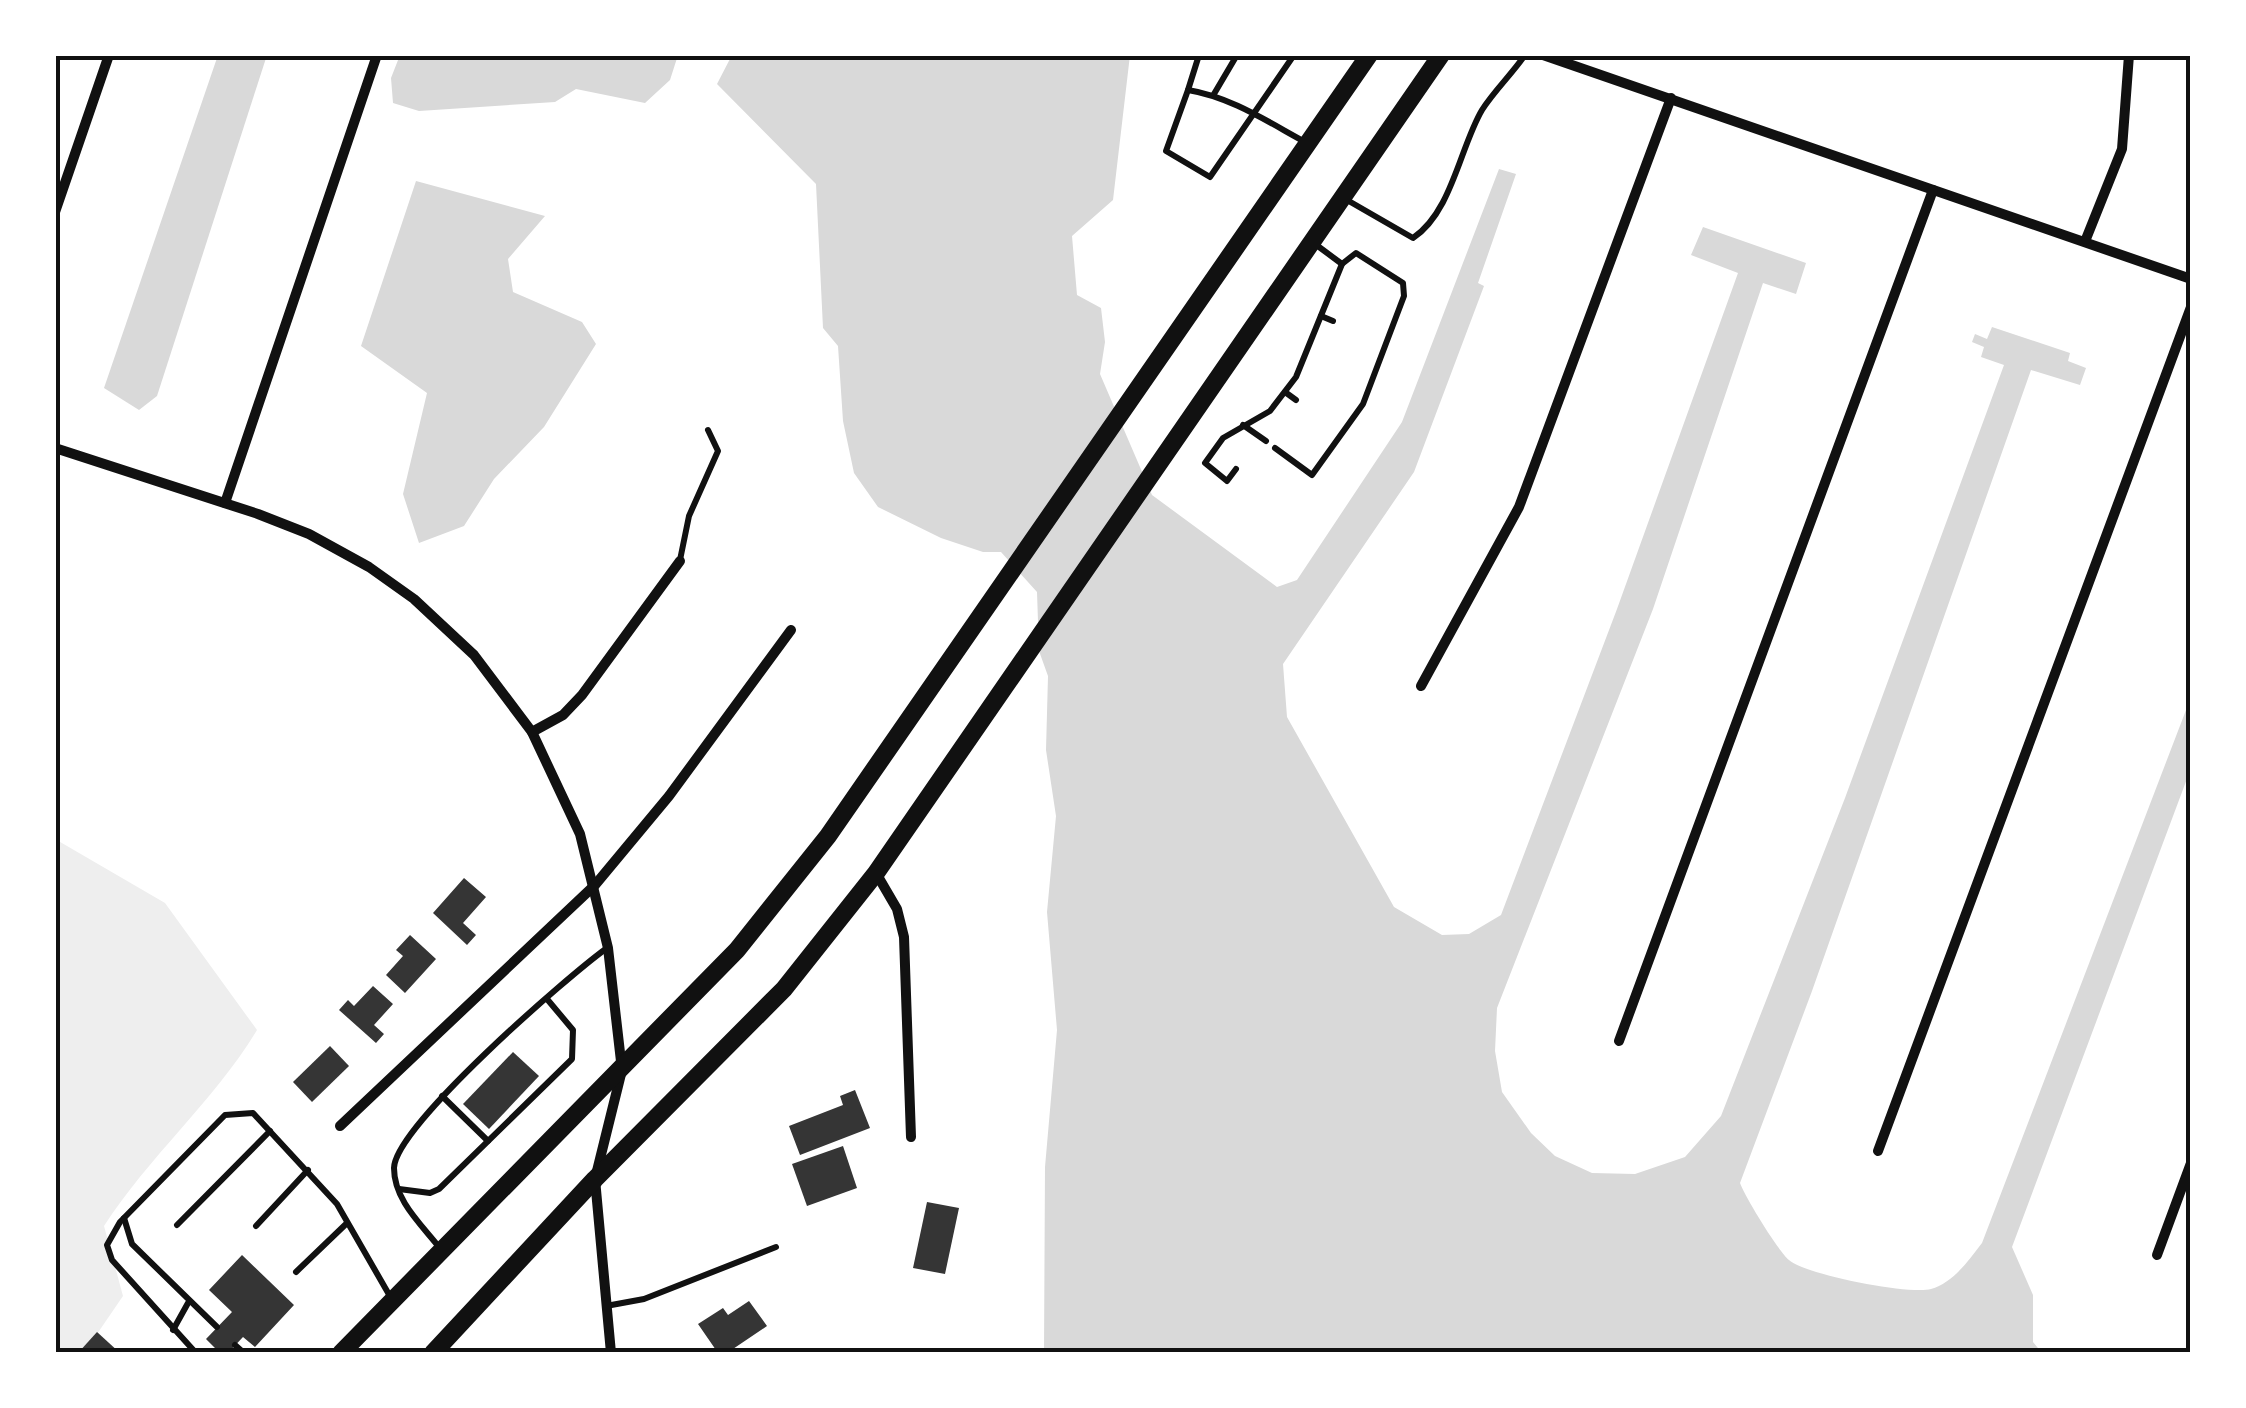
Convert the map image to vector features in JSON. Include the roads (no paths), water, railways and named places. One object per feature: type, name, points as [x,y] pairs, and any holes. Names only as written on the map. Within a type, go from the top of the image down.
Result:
[{"type":"main road","points":[[341,1353],[737,950],[828,836],[1369,55]]},
{"type":"main road","points":[[434,1353],[595,1180],[784,989],[876,873],[1441,55]]},
{"type":"street","points":[[55,212],[108,55]]},
{"type":"street","points":[[225,503],[377,55]]},
{"type":"street","points":[[1543,55],[1932,190],[2086,239],[2191,279]]},
{"type":"street","points":[[2086,239],[2122,149],[2129,55]]},
{"type":"street","points":[[1421,686],[1520,507],[1671,98]]},
{"type":"street","points":[[1619,1041],[1932,190]]},
{"type":"street","points":[[1878,1151],[2191,307]]},
{"type":"street","points":[[55,448],[309,534],[414,599],[474,656],[532,732],[568,798],[595,885],[608,948],[622,1070],[595,1180],[611,1353]]},
{"type":"street","points":[[532,732],[562,715],[582,695],[680,561]]},
{"type":"street","points":[[340,1126],[595,885],[670,796],[791,630]]},
{"type":"street","points":[[876,873],[896,908],[904,937],[911,1138]]},
{"type":"street","points":[[2158,1255],[2191,1163]]},
{"type":"lane","points":[[1199,55],[1166,151],[1210,177],[1294,55]]},
{"type":"lane","points":[[1214,94],[1236,55]]},
{"type":"lane","points":[[1343,198],[1412,238],[1426,229],[1467,153],[1482,111],[1525,55]]},
{"type":"lane","points":[[1188,90],[1214,94],[1308,143]]},
{"type":"lane","points":[[1312,241],[1342,264]]},
{"type":"lane","points":[[1236,469],[1228,481],[1204,463],[1223,438],[1270,411],[1296,377],[1342,264],[1356,253],[1402,283],[1404,296],[1382,342],[1363,404],[1312,475],[1275,448]]},
{"type":"lane","points":[[1321,316],[1333,321]]},
{"type":"lane","points":[[1284,392],[1296,400]]},
{"type":"lane","points":[[1243,425],[1262,439],[1253,446]]},
{"type":"lane","points":[[1335,428],[1342,433]]},
{"type":"lane","points":[[680,561],[689,516],[718,451],[708,430]]},
{"type":"lane","points":[[440,1249],[398,1189],[394,1167],[401,1145],[442,1096],[608,948]]},
{"type":"lane","points":[[398,1189],[430,1193],[439,1189],[572,1059],[573,1030],[547,999]]},
{"type":"lane","points":[[442,1096],[488,1141]]},
{"type":"lane","points":[[196,1353],[112,1260],[107,1245],[124,1218],[225,1116],[253,1113],[308,1170],[337,1204],[392,1300]]},
{"type":"lane","points":[[177,1225],[270,1131]]},
{"type":"lane","points":[[256,1226],[308,1170]]},
{"type":"lane","points":[[124,1218],[132,1244],[217,1328]]},
{"type":"lane","points":[[296,1272],[346,1224]]},
{"type":"lane","points":[[604,1306],[644,1299],[776,1247]]},
{"type":"lane","points":[[173,1330],[188,1303]]},
{"type":"lane","points":[[235,1345],[244,1353]]}]
